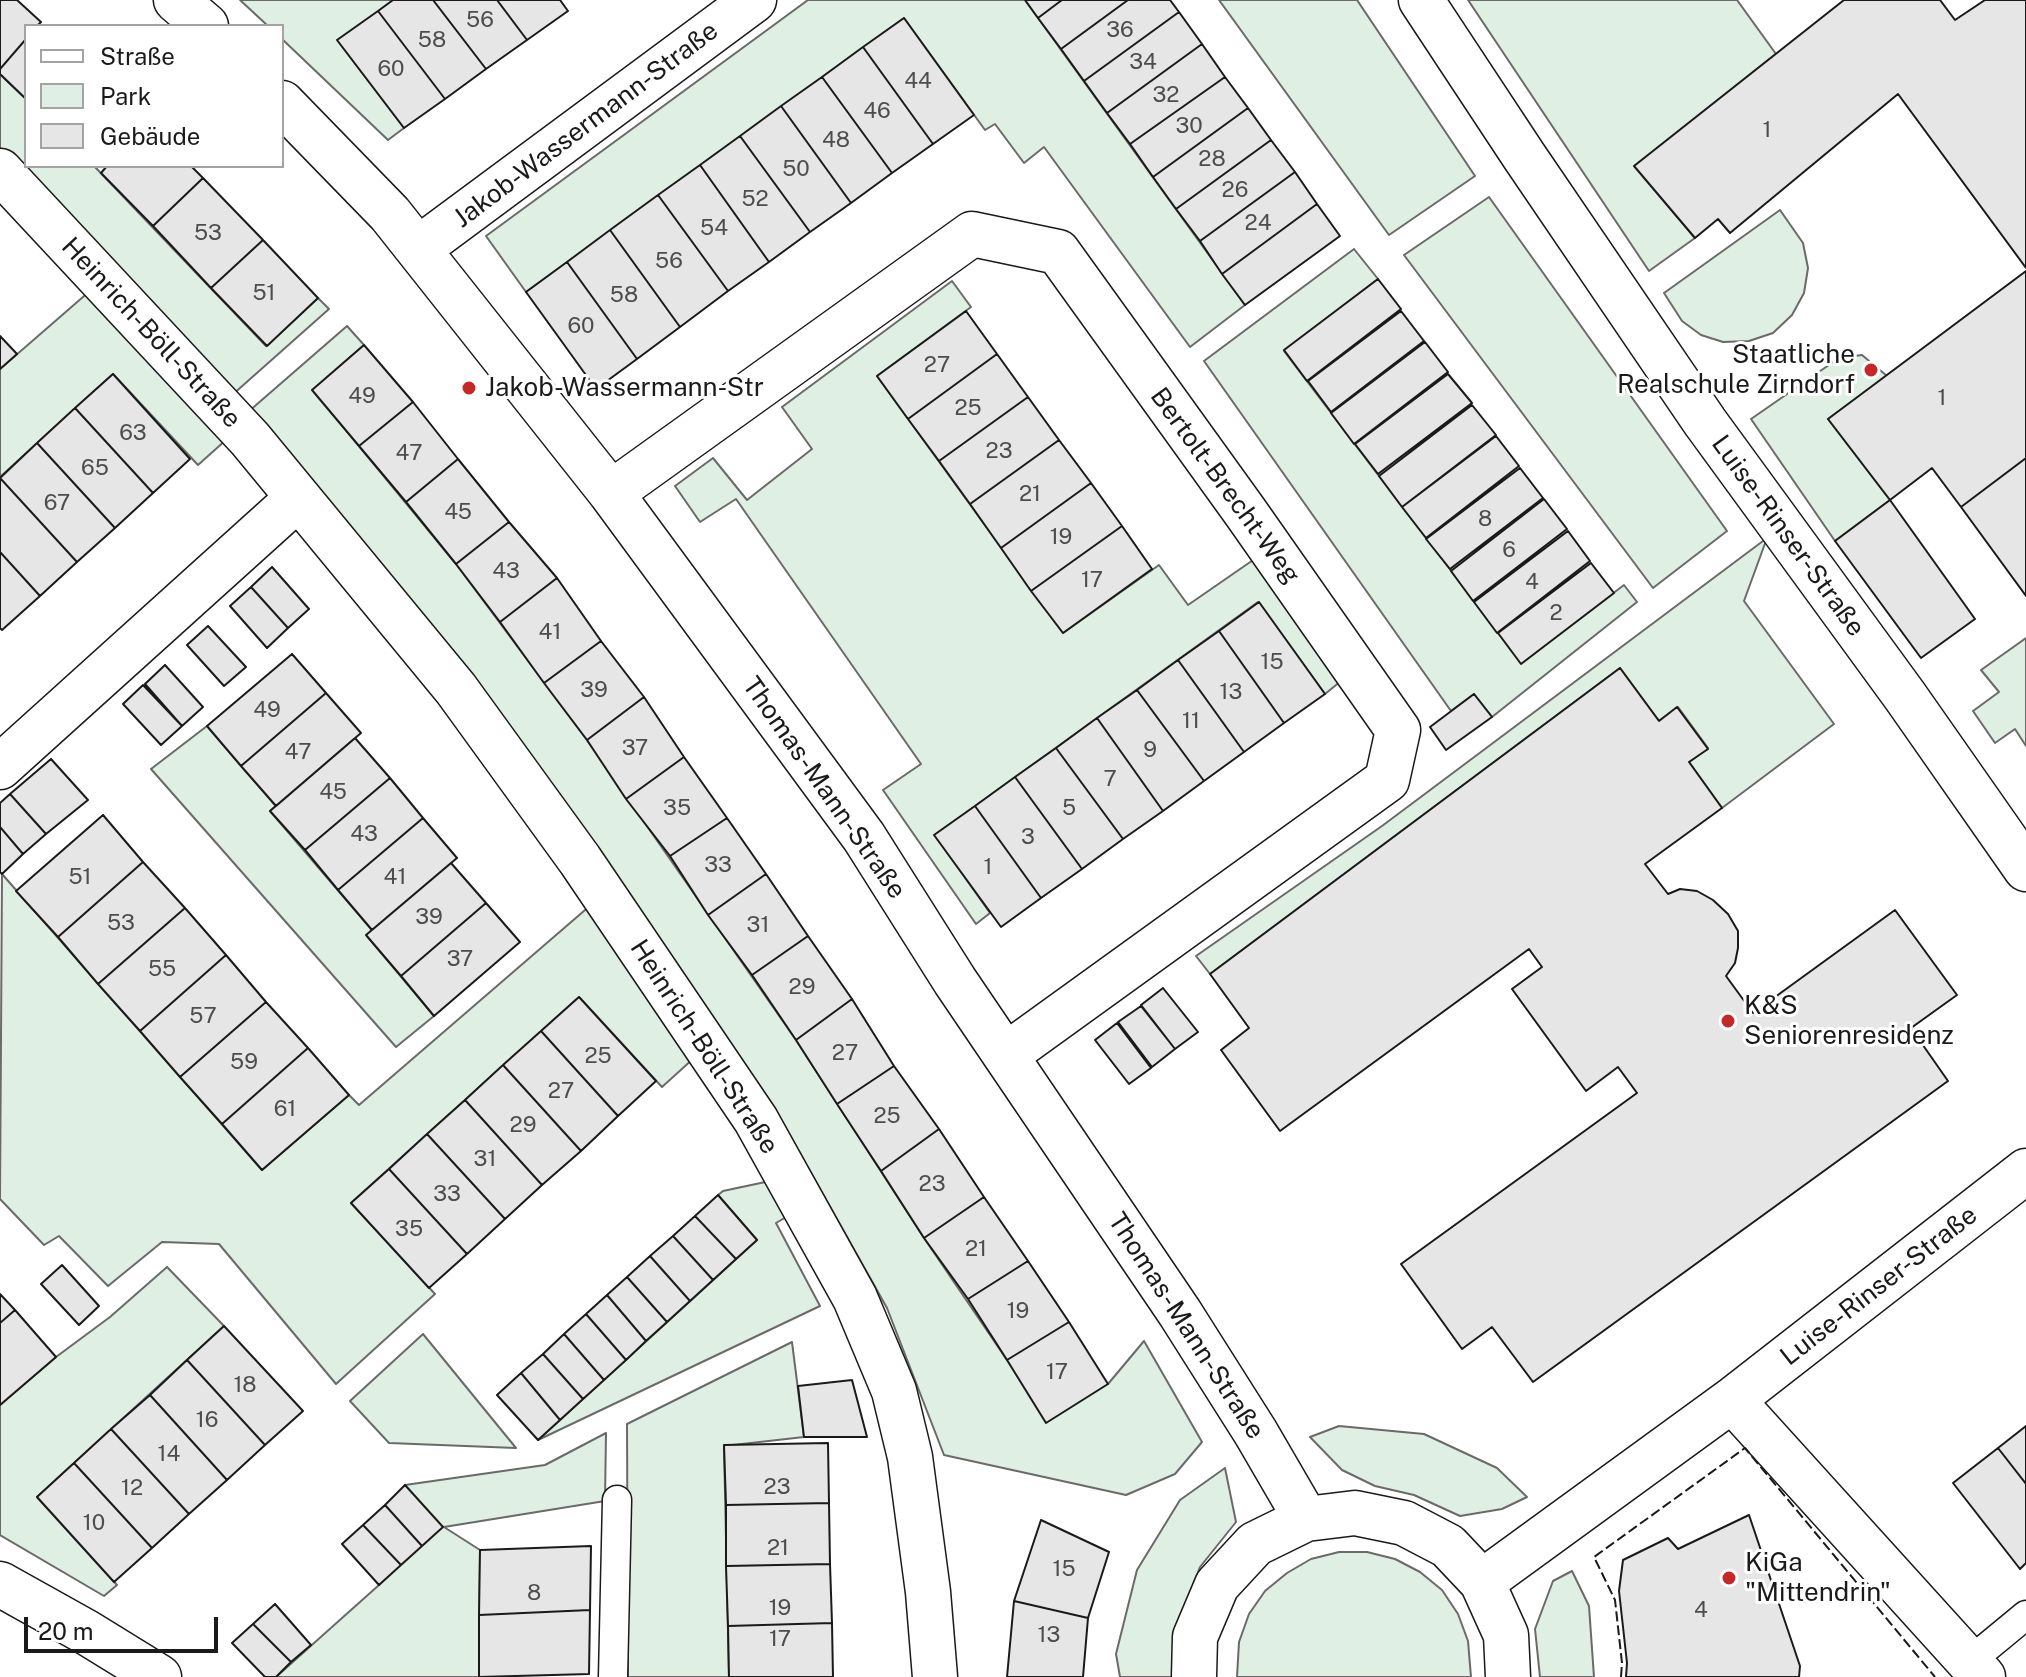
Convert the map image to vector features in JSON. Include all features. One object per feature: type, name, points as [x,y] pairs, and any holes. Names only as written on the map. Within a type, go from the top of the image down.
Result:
[{"type":"street","points":[[176,0],[204,24]]},
{"type":"street","name":"Jakob-Wassermann-Straße","points":[[418,249],[754,0]]},
{"type":"street","name":"Luise-Rinser-Straße","points":[[1421,0],[1705,422],[1905,696],[2026,869]]},
{"type":"street","name":"Thomas-Mann-Straße","points":[[284,105],[390,214],[418,249],[611,493],[864,837],[955,981],[1180,1313],[1306,1519]]},
{"type":"street","name":"Heinrich-Böll-Straße","points":[[0,171],[227,413],[456,689],[580,860],[756,1120],[855,1298],[894,1391],[910,1457],[928,1592],[935,1677]]},
{"type":"street","name":"Bertolt-Brecht-Weg","points":[[611,493],[972,234],[1058,252],[1264,538],[1398,730],[1387,780],[1006,1055]]},
{"type":"street","points":[[0,767],[298,498]]},
{"type":"street","name":"Luise-Rinser-Straße","points":[[1482,1582],[1732,1400],[2026,1171]]},
{"type":"street","points":[[1732,1400],[1976,1669]]},
{"type":"street","points":[[1194,1677],[1195,1637],[1217,1585],[1255,1544],[1306,1519],[1355,1513],[1404,1523],[1448,1546],[1482,1582],[1506,1635],[1508,1677]]},
{"type":"street","points":[[0,1584],[159,1677]]},
{"type":"lane","points":[[613,1677],[617,1500]]},
{"type":"lane","points":[[1976,1669],[2026,1615]]},
{"type":"green space","points":[[240,0],[394,0],[338,41],[404,128],[388,140],[284,41],[284,24],[266,24]]},
{"type":"green space","points":[[808,0],[1025,0],[1245,305],[1190,347],[1044,147],[1024,163],[995,124],[985,130],[904,18],[526,292],[486,236]]},
{"type":"green space","points":[[1219,0],[1357,0],[1475,176],[1389,235]]},
{"type":"green space","points":[[1468,0],[1737,0],[1776,54],[1635,166],[1695,238],[1649,271]]},
{"type":"green space","points":[[0,74],[24,97],[24,168],[96,168],[266,346],[318,298],[329,309],[231,396],[0,151]]},
{"type":"green space","points":[[1489,197],[1727,531],[1653,588],[1404,255]]},
{"type":"green space","points":[[1780,210],[1803,243],[1808,268],[1804,293],[1792,315],[1773,333],[1749,341],[1723,342],[1701,335],[1682,321],[1664,293]]},
{"type":"green space","points":[[1354,249],[1378,279],[1284,351],[1521,663],[1624,585],[1637,602],[1492,717],[1474,694],[1451,711],[1204,361]]},
{"type":"green space","points":[[952,281],[971,307],[877,376],[1063,633],[1159,565],[1188,605],[1256,558],[1341,681],[1325,694],[1258,602],[935,835],[990,913],[976,924],[883,790],[921,764],[736,499],[700,522],[675,486],[713,458],[747,500],[812,449],[782,407]]},
{"type":"green space","points":[[91,290],[227,439],[198,465],[113,374],[0,477],[0,369]]},
{"type":"green space","points":[[347,326],[364,345],[313,390],[456,564],[587,740],[796,1040],[1007,1360],[1108,1384],[1144,1341],[1202,1442],[1175,1474],[1126,1495],[944,1455],[887,1308],[774,1107],[619,879],[248,412]]},
{"type":"green space","points":[[1862,355],[1887,376],[1828,419],[1890,500],[1835,541],[1751,419],[1839,358]]},
{"type":"green space","points":[[1767,538],[1744,601],[1834,724],[1722,808],[1689,762],[1708,748],[1678,707],[1659,721],[1620,668],[1210,974],[1196,956],[1382,826]]},
{"type":"green space","points":[[2026,638],[2026,746],[2015,729],[1995,743],[1973,711],[1999,692],[1981,670]]},
{"type":"green space","points":[[207,726],[276,806],[270,811],[372,930],[367,936],[434,1016],[396,1047],[151,769]]},
{"type":"green space","points":[[2,874],[262,1170],[349,1095],[359,1105],[592,904],[694,1058],[662,1087],[579,997],[351,1203],[435,1294],[336,1384],[219,1244],[162,1242],[108,1286],[59,1236],[44,1245],[0,1199]]},
{"type":"green space","points":[[770,1181],[788,1216],[776,1223],[820,1306],[538,1440],[757,1240],[718,1195],[723,1191]]},
{"type":"green space","points":[[167,1267],[224,1326],[37,1497],[117,1585],[104,1596],[0,1535],[0,1405]]},
{"type":"green space","points":[[423,1334],[516,1448],[389,1443],[350,1401]]},
{"type":"green space","points":[[792,1342],[804,1437],[724,1446],[729,1677],[628,1677],[627,1424]]},
{"type":"green space","points":[[1339,1426],[1424,1434],[1497,1468],[1527,1497],[1502,1509],[1460,1516],[1414,1495],[1375,1486],[1342,1470],[1310,1437]]},
{"type":"green space","points":[[606,1433],[605,1501],[444,1527],[480,1550],[479,1677],[276,1677],[379,1585],[405,1485],[545,1465]]},
{"type":"green space","points":[[1225,1468],[1236,1522],[1200,1567],[1177,1626],[1172,1677],[1120,1677],[1116,1654],[1137,1570],[1180,1500]]},
{"type":"green space","points":[[1339,1552],[1367,1552],[1395,1559],[1420,1572],[1442,1590],[1458,1614],[1468,1641],[1471,1677],[1237,1677],[1239,1642],[1249,1614],[1265,1591],[1311,1559]]},
{"type":"green space","points":[[1572,1571],[1589,1606],[1594,1677],[1540,1677],[1535,1629],[1553,1581]]},
{"type":"building","points":[[0,0],[17,0],[41,22],[24,24],[24,41],[0,69]]},
{"type":"building","points":[[393,0],[433,0],[486,69],[445,99],[378,11]]},
{"type":"building","points":[[433,0],[497,0],[527,40],[486,69]]},
{"type":"building","points":[[497,0],[560,0],[568,11],[527,40]]},
{"type":"building","points":[[1025,0],[1062,0],[1038,18]]},
{"type":"building","points":[[1062,0],[1128,0],[1061,49],[1038,18]]},
{"type":"building","points":[[1128,0],[1170,0],[1179,12],[1084,81],[1061,49]]},
{"type":"building","points":[[1844,0],[1940,0],[1955,20],[1985,0],[2026,0],[2026,268],[1898,94],[1730,233],[1718,219],[1695,238],[1634,166]]},
{"type":"building","points":[[378,11],[445,99],[404,128],[337,40]]},
{"type":"building","points":[[1179,12],[1202,44],[1107,113],[1084,81]]},
{"type":"building","points":[[904,18],[974,115],[933,144],[863,47]]},
{"type":"building","points":[[24,41],[24,97],[0,74],[0,69]]},
{"type":"building","points":[[1202,44],[1225,77],[1130,144],[1107,113]]},
{"type":"building","points":[[863,47],[933,144],[892,173],[822,77]]},
{"type":"building","points":[[822,77],[892,173],[851,203],[781,106]]},
{"type":"building","points":[[1225,77],[1248,108],[1153,177],[1130,144]]},
{"type":"building","points":[[781,106],[851,203],[810,232],[740,136]]},
{"type":"building","points":[[1248,108],[1271,140],[1176,209],[1153,177]]},
{"type":"building","points":[[740,136],[810,232],[769,262],[700,165]]},
{"type":"building","points":[[1271,140],[1295,172],[1200,241],[1176,209]]},
{"type":"building","points":[[700,165],[769,262],[728,291],[658,195]]},
{"type":"building","points":[[105,168],[193,168],[203,178],[153,226],[101,173]]},
{"type":"building","points":[[1295,172],[1317,204],[1222,274],[1200,241]]},
{"type":"building","points":[[203,178],[263,240],[211,288],[153,226]]},
{"type":"building","points":[[658,195],[728,291],[680,327],[610,230]]},
{"type":"building","points":[[1317,204],[1340,236],[1245,305],[1222,274]]},
{"type":"building","points":[[610,230],[680,327],[637,359],[567,262]]},
{"type":"building","points":[[263,240],[318,298],[267,346],[211,288]]},
{"type":"building","points":[[567,262],[637,359],[596,389],[526,292]]},
{"type":"building","points":[[2026,271],[2026,458],[1961,507],[1932,468],[1890,500],[1828,419]]},
{"type":"building","points":[[1378,279],[1401,309],[1307,381],[1284,350]]},
{"type":"building","points":[[966,311],[997,354],[908,419],[877,376]]},
{"type":"building","points":[[1401,311],[1424,341],[1331,412],[1308,381]]},
{"type":"building","points":[[0,336],[17,354],[0,369]]},
{"type":"building","points":[[1425,342],[1448,372],[1354,444],[1331,413]]},
{"type":"building","points":[[364,345],[413,402],[359,446],[312,390]]},
{"type":"building","points":[[997,354],[1028,397],[939,461],[908,419]]},
{"type":"building","points":[[113,374],[190,459],[153,493],[75,408]]},
{"type":"building","points":[[1448,374],[1472,403],[1378,474],[1355,444]]},
{"type":"building","points":[[1028,397],[1059,440],[970,504],[939,461]]},
{"type":"building","points":[[413,402],[458,459],[406,502],[359,446]]},
{"type":"building","points":[[1472,405],[1496,435],[1402,507],[1379,476]]},
{"type":"building","points":[[75,408],[153,493],[115,528],[37,443]]},
{"type":"building","points":[[1496,436],[1519,466],[1426,538],[1402,507]]},
{"type":"building","points":[[1059,440],[1091,483],[1001,548],[970,504]]},
{"type":"building","points":[[37,443],[115,528],[77,562],[0,478]]},
{"type":"building","points":[[2026,458],[2026,596],[1961,507]]},
{"type":"building","points":[[458,459],[509,522],[456,564],[406,502]]},
{"type":"building","points":[[1520,468],[1543,498],[1450,569],[1426,539]]},
{"type":"building","points":[[0,478],[77,562],[40,596],[0,552]]},
{"type":"building","points":[[1091,483],[1122,526],[1031,591],[1001,548]]},
{"type":"building","points":[[1544,499],[1567,529],[1473,601],[1451,571]]},
{"type":"building","points":[[1890,500],[1975,619],[1921,658],[1835,541]]},
{"type":"building","points":[[509,522],[557,578],[500,622],[456,564]]},
{"type":"building","points":[[1122,526],[1152,569],[1063,633],[1031,591]]},
{"type":"building","points":[[1568,531],[1590,561],[1497,633],[1474,602]]},
{"type":"building","points":[[0,552],[40,596],[2,630],[0,628]]},
{"type":"building","points":[[1591,563],[1614,593],[1521,664],[1498,633]]},
{"type":"building","points":[[272,567],[309,609],[288,628],[251,587]]},
{"type":"building","points":[[557,578],[601,641],[544,683],[500,622]]},
{"type":"building","points":[[251,587],[288,628],[267,648],[230,606]]},
{"type":"building","points":[[1259,602],[1325,694],[1284,723],[1219,631]]},
{"type":"building","points":[[208,626],[246,667],[224,686],[187,645]]},
{"type":"building","points":[[1219,631],[1284,723],[1244,752],[1178,660]]},
{"type":"building","points":[[601,641],[644,697],[587,740],[544,683]]},
{"type":"building","points":[[292,654],[326,693],[241,766],[207,726]]},
{"type":"building","points":[[1178,660],[1244,752],[1204,781],[1137,690]]},
{"type":"building","points":[[165,665],[203,707],[182,726],[145,684]]},
{"type":"building","name":"K&S Seniorenresidenz","points":[[1620,668],[1659,721],[1677,707],[1708,749],[1689,762],[1722,808],[1645,864],[1668,894],[1680,889],[1697,891],[1728,914],[1738,931],[1738,948],[1735,963],[1726,976],[1753,1013],[1895,910],[1957,995],[1911,1028],[1948,1081],[1533,1382],[1492,1327],[1462,1349],[1401,1264],[1637,1093],[1618,1067],[1586,1091],[1512,989],[1542,967],[1529,949],[1280,1131],[1221,1050],[1249,1028],[1210,974]]},
{"type":"building","points":[[143,685],[182,726],[161,745],[123,704]]},
{"type":"building","points":[[1137,690],[1204,781],[1163,811],[1097,718]]},
{"type":"building","points":[[326,693],[361,733],[276,806],[241,766]]},
{"type":"building","points":[[1474,694],[1492,717],[1446,750],[1430,727]]},
{"type":"building","points":[[644,697],[684,757],[626,799],[587,740]]},
{"type":"building","points":[[1097,718],[1163,811],[1123,839],[1056,748]]},
{"type":"building","points":[[355,738],[390,778],[305,850],[270,811]]},
{"type":"building","points":[[1056,748],[1123,839],[1082,869],[1015,777]]},
{"type":"building","points":[[684,757],[727,818],[670,856],[626,799]]},
{"type":"building","points":[[51,759],[88,800],[46,834],[10,794]]},
{"type":"building","points":[[1015,777],[1082,869],[1041,898],[975,806]]},
{"type":"building","points":[[390,778],[423,818],[338,890],[305,850]]},
{"type":"building","points":[[10,794],[46,834],[23,854],[0,827],[0,803]]},
{"type":"building","points":[[975,806],[1041,898],[1001,927],[934,835]]},
{"type":"building","points":[[103,815],[143,862],[58,937],[16,891]]},
{"type":"building","points":[[423,818],[457,858],[372,930],[338,890]]},
{"type":"building","points":[[727,818],[766,874],[708,915],[670,856]]},
{"type":"building","points":[[0,827],[23,854],[2,874],[0,872]]},
{"type":"building","points":[[143,862],[185,908],[98,984],[58,937]]},
{"type":"building","points":[[451,863],[486,903],[401,976],[366,935]]},
{"type":"building","points":[[766,874],[808,936],[752,975],[708,915]]},
{"type":"building","points":[[486,903],[520,942],[434,1016],[401,976]]},
{"type":"building","points":[[185,908],[226,955],[140,1031],[98,984]]},
{"type":"building","points":[[808,936],[852,999],[796,1040],[752,975]]},
{"type":"building","points":[[226,955],[266,1002],[180,1077],[140,1031]]},
{"type":"building","points":[[1163,988],[1198,1032],[1175,1049],[1141,1005]]},
{"type":"building","points":[[579,997],[656,1081],[618,1116],[541,1031]]},
{"type":"building","points":[[852,999],[894,1066],[837,1104],[796,1040]]},
{"type":"building","points":[[266,1002],[308,1048],[222,1124],[180,1077]]},
{"type":"building","points":[[1141,1006],[1175,1049],[1152,1067],[1118,1022]]},
{"type":"building","points":[[1117,1023],[1151,1068],[1129,1084],[1095,1040]]},
{"type":"building","points":[[541,1031],[618,1116],[581,1151],[503,1065]]},
{"type":"building","points":[[308,1048],[349,1095],[262,1170],[222,1124]]},
{"type":"building","points":[[503,1065],[581,1151],[542,1185],[465,1100]]},
{"type":"building","points":[[894,1066],[939,1129],[881,1171],[837,1104]]},
{"type":"building","points":[[465,1100],[542,1185],[505,1219],[427,1134]]},
{"type":"building","points":[[939,1129],[984,1197],[924,1238],[881,1171]]},
{"type":"building","points":[[427,1134],[505,1219],[467,1254],[389,1169]]},
{"type":"building","points":[[389,1169],[467,1254],[429,1288],[351,1203]]},
{"type":"building","points":[[718,1195],[757,1240],[736,1259],[695,1216]]},
{"type":"building","points":[[984,1197],[1028,1261],[968,1299],[924,1238]]},
{"type":"building","points":[[695,1216],[736,1259],[713,1280],[673,1236]]},
{"type":"building","points":[[673,1236],[713,1280],[690,1301],[650,1256]]},
{"type":"building","points":[[650,1256],[690,1301],[667,1322],[627,1277]]},
{"type":"building","points":[[1028,1261],[1069,1322],[1007,1360],[968,1299]]},
{"type":"building","points":[[62,1265],[99,1306],[79,1325],[41,1284]]},
{"type":"building","points":[[627,1277],[667,1322],[646,1341],[607,1295]]},
{"type":"building","points":[[0,1294],[15,1310],[0,1323]]},
{"type":"building","points":[[607,1295],[646,1341],[626,1360],[586,1314]]},
{"type":"building","points":[[15,1310],[56,1357],[0,1405],[0,1323]]},
{"type":"building","points":[[586,1314],[626,1360],[604,1380],[564,1334]]},
{"type":"building","points":[[1069,1322],[1108,1384],[1046,1423],[1007,1360]]},
{"type":"building","points":[[224,1326],[303,1411],[265,1445],[187,1360]]},
{"type":"building","points":[[564,1334],[604,1380],[583,1399],[543,1354]]},
{"type":"building","points":[[543,1354],[583,1399],[560,1420],[521,1373]]},
{"type":"building","points":[[187,1360],[265,1445],[227,1480],[150,1395]]},
{"type":"building","points":[[521,1373],[560,1420],[538,1440],[497,1395]]},
{"type":"building","points":[[852,1380],[867,1437],[804,1437],[798,1386]]},
{"type":"building","points":[[150,1395],[227,1480],[189,1514],[111,1429]]},
{"type":"building","points":[[2026,1426],[2026,1484],[1998,1448]]},
{"type":"building","points":[[111,1429],[189,1514],[152,1548],[74,1463]]},
{"type":"building","points":[[828,1443],[829,1503],[726,1505],[724,1445]]},
{"type":"building","points":[[1998,1448],[2026,1484],[2026,1563],[2020,1569],[1953,1483]]},
{"type":"building","points":[[74,1463],[152,1548],[114,1582],[37,1497]]},
{"type":"building","points":[[405,1485],[443,1527],[422,1546],[385,1505]]},
{"type":"building","points":[[829,1503],[830,1564],[726,1566],[726,1505]]},
{"type":"building","points":[[385,1505],[422,1546],[401,1565],[363,1525]]},
{"type":"building","points":[[1749,1515],[1800,1666],[1799,1677],[1626,1677],[1619,1591],[1623,1560],[1668,1538],[1678,1549]]},
{"type":"building","points":[[1041,1520],[1109,1552],[1088,1618],[1014,1601]]},
{"type":"building","points":[[363,1525],[401,1565],[379,1585],[342,1544]]},
{"type":"building","points":[[591,1546],[590,1610],[479,1615],[480,1550]]},
{"type":"building","points":[[830,1564],[832,1623],[728,1626],[726,1566]]},
{"type":"building","points":[[1014,1601],[1088,1618],[1083,1677],[1007,1677]]},
{"type":"building","points":[[275,1604],[311,1645],[291,1662],[253,1624]]},
{"type":"building","points":[[590,1610],[589,1674],[479,1677],[479,1615]]},
{"type":"building","points":[[832,1623],[833,1677],[729,1677],[728,1626]]},
{"type":"building","points":[[253,1624],[291,1662],[276,1677],[265,1677],[232,1643]]},
{"type":"fence","points":[[1621,1677],[1615,1600],[1594,1557],[1745,1448],[1935,1677]]},
{"type":"place","name":"Staatliche Realschule Zirndorf","points":[[1871,370]]},
{"type":"place","name":"Jakob-Wassermann-Str","points":[[469,388]]},
{"type":"place","name":"K&S Seniorenresidenz","points":[[1728,1021]]},
{"type":"place","name":"KiGa \"Mittendrin\"","points":[[1729,1578]]}]
